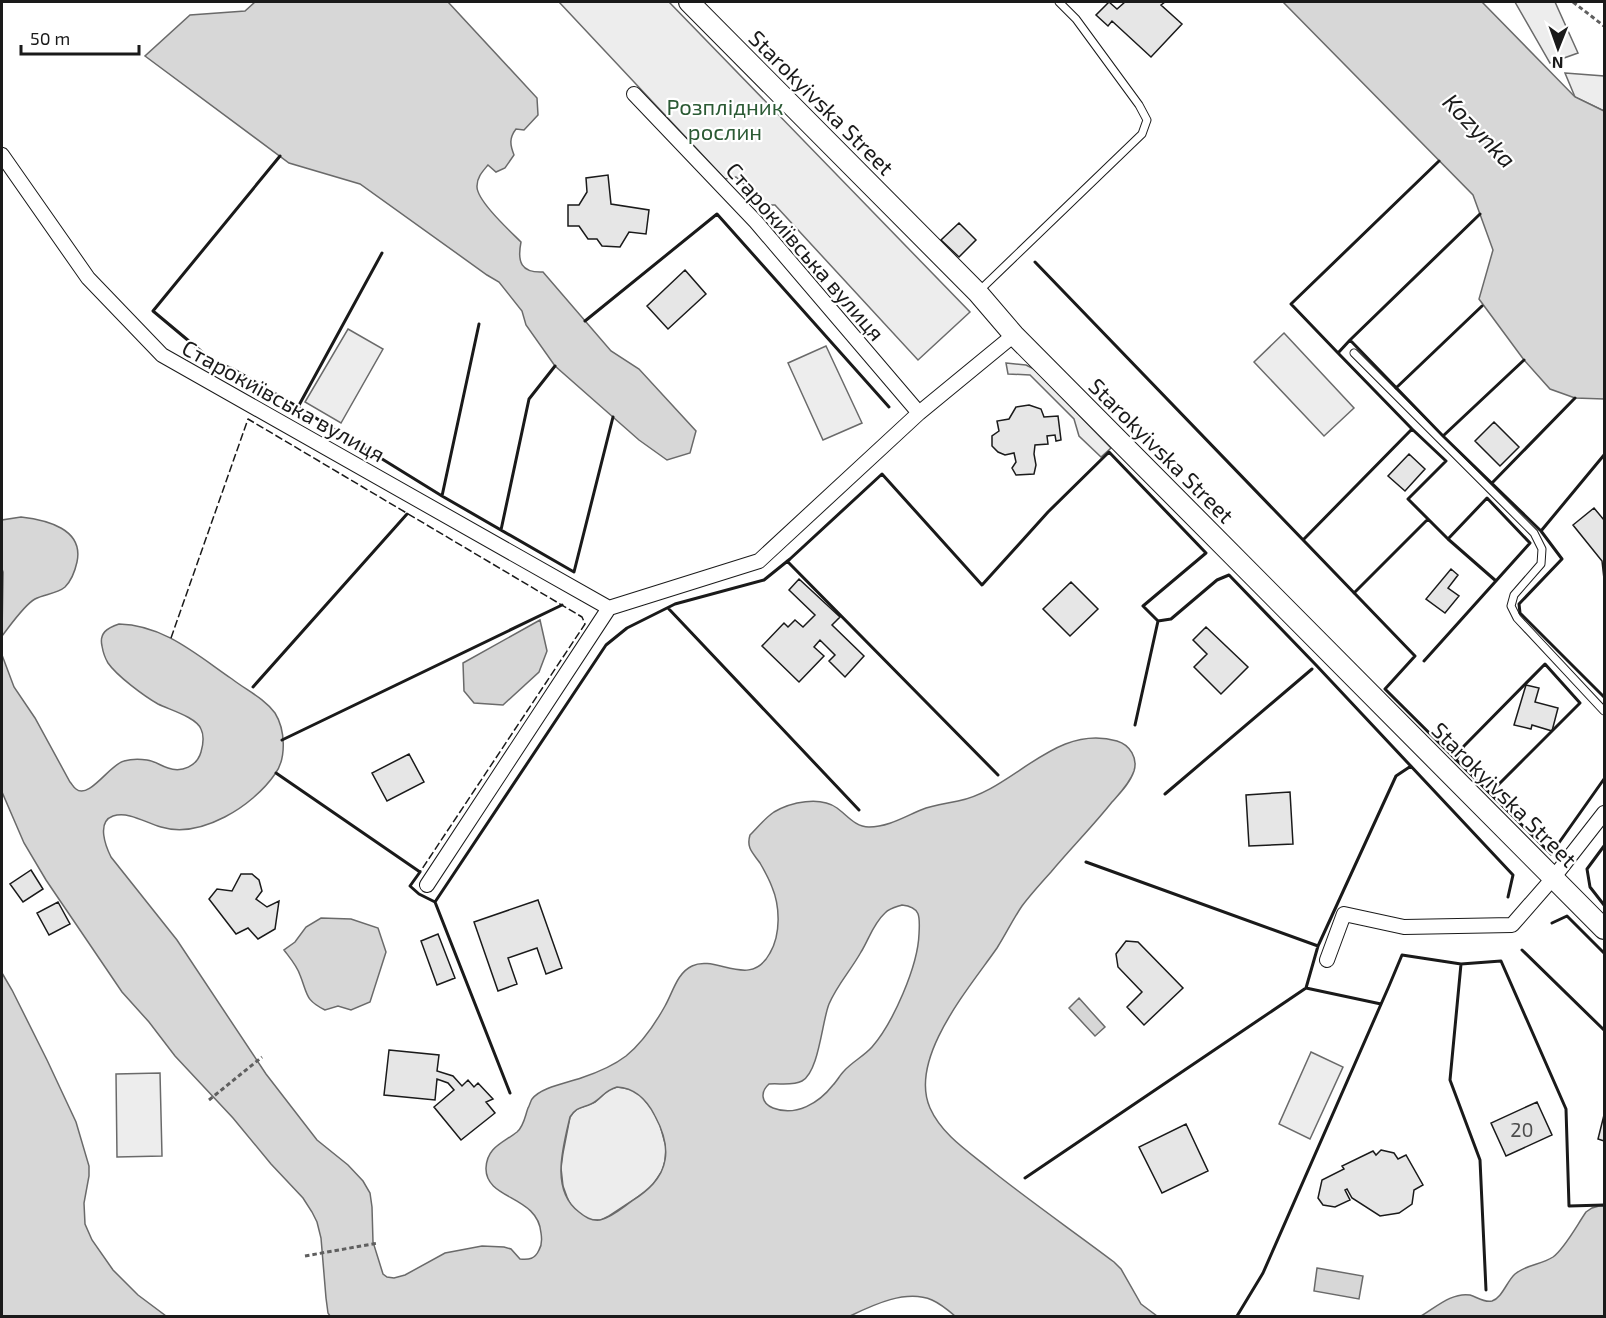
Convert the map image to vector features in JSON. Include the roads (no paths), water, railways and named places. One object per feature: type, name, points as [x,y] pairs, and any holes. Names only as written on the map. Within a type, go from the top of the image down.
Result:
[{"type":"street","name":"Starokyivska Street","points":[[688,2],[978,293],[1014,335],[1605,929]]},
{"type":"street","name":"Старокиївська вулиця","points":[[634,94],[756,222],[919,413]]},
{"type":"street","name":"Старокиївська вулиця","points":[[2,155],[88,278],[162,355],[609,608]]},
{"type":"street","points":[[427,885],[609,608],[759,561],[919,413],[1014,335]]},
{"type":"street","points":[[1327,960],[1344,914],[1404,927],[1512,925],[1605,813]]},
{"type":"lane","points":[[978,293],[1142,134],[1147,120],[1139,105],[1083,28],[1059,2]]},
{"type":"lane","points":[[1354,353],[1534,533],[1542,549],[1541,564],[1514,595],[1511,606],[1516,618],[1605,711]]},
{"type":"water","points":[[255,2],[448,2],[537,98],[538,115],[524,130],[516,129],[512,135],[514,155],[505,168],[496,172],[488,165],[479,177],[478,192],[494,215],[521,242],[520,261],[522,265],[530,271],[543,272],[611,351],[639,369],[696,431],[690,453],[667,460],[639,440],[555,366],[526,325],[522,311],[499,282],[360,184],[289,163],[145,56],[190,15],[245,11]]},
{"type":"water","name":"Kozynka","points":[[1283,2],[1482,2],[1575,97],[1604,111],[1604,399],[1575,398],[1550,389],[1524,360],[1479,299],[1493,250],[1473,195]]},
{"type":"water","points":[[21,517],[52,524],[69,534],[75,541],[78,551],[77,562],[65,587],[31,602],[2,636],[2,520]]},
{"type":"water","points":[[540,620],[547,651],[539,672],[503,705],[474,703],[464,691],[463,663]]},
{"type":"water","points":[[119,624],[151,630],[193,651],[271,708],[281,727],[283,752],[279,767],[265,786],[240,808],[209,824],[193,828],[161,827],[131,816],[113,816],[105,824],[105,841],[111,857],[177,940],[266,1074],[317,1140],[348,1165],[363,1181],[370,1193],[373,1242],[383,1274],[394,1278],[405,1275],[445,1253],[482,1246],[511,1249],[520,1259],[529,1259],[536,1255],[541,1242],[538,1221],[531,1211],[502,1193],[488,1178],[486,1168],[489,1155],[519,1130],[532,1100],[541,1091],[604,1069],[632,1051],[652,1026],[679,978],[687,969],[701,964],[712,964],[743,970],[753,969],[762,964],[774,945],[778,929],[778,911],[771,884],[751,850],[749,840],[750,835],[771,814],[797,803],[814,801],[830,804],[860,825],[877,826],[891,823],[926,808],[978,795],[1054,749],[1073,741],[1094,738],[1122,743],[1132,753],[1135,761],[1130,780],[1019,911],[997,948],[945,1024],[927,1067],[925,1088],[935,1118],[949,1135],[1006,1182],[1114,1262],[1121,1269],[1141,1304],[1157,1316],[955,1316],[932,1300],[911,1296],[890,1300],[850,1316],[330,1316],[326,1298],[321,1238],[312,1212],[303,1198],[175,1056],[122,992],[46,880],[24,843],[2,792],[2,655],[14,687],[35,718],[76,789],[87,790],[112,768],[124,761],[136,759],[153,761],[178,770],[192,765],[199,757],[203,737],[198,725],[188,717],[146,696],[124,680],[108,663],[101,641],[108,629]],"holes":[[[902,905],[913,908],[918,914],[918,947],[903,993],[880,1037],[814,1103],[790,1111],[769,1106],[763,1097],[764,1090],[769,1084],[794,1083],[808,1076],[816,1057],[832,997],[857,959],[877,922],[889,910]],[[617,1087],[635,1092],[652,1110],[664,1137],[665,1160],[661,1173],[643,1193],[612,1215],[594,1220],[579,1212],[564,1192],[561,1168],[564,1141],[570,1117],[575,1111],[595,1102]]]},
{"type":"water","points":[[321,918],[351,919],[378,928],[386,952],[370,1002],[351,1010],[338,1006],[325,1010],[308,996],[297,968],[284,950],[295,942],[306,927]]},
{"type":"water","points":[[2,973],[76,1122],[89,1166],[84,1203],[85,1224],[92,1240],[113,1270],[138,1295],[166,1316],[2,1316]]},
{"type":"water","points":[[1079,998],[1105,1027],[1095,1036],[1069,1008]]},
{"type":"water","points":[[1604,1206],[1604,1316],[1421,1316],[1444,1301],[1457,1296],[1470,1295],[1486,1301],[1496,1299],[1515,1274],[1524,1268],[1553,1257],[1586,1212]]},
{"type":"water","points":[[1317,1268],[1363,1276],[1359,1299],[1314,1291]]},
{"type":"park label","name":"Розплідник рослин","points":[[725,118]]}]
